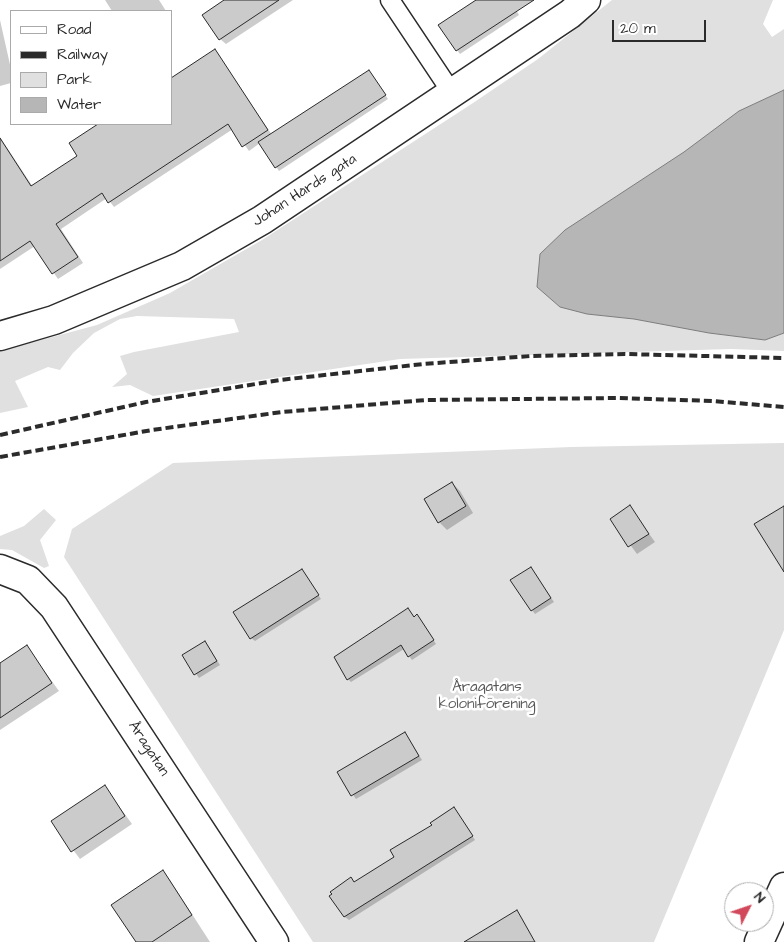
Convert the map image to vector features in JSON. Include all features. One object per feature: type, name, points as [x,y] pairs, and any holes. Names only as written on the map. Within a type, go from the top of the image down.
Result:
[{"type":"street","name":"Johan Hårds gata","points":[[0,336],[54,320],[182,266],[262,220],[570,14],[586,0]]},
{"type":"street","name":"Åragatan","points":[[4,570],[28,580],[54,607],[274,942]]},
{"type":"street","points":[[759,942],[784,887]]},
{"type":"lane","points":[[390,0],[452,93]]},
{"type":"green space","points":[[612,0],[773,0],[763,24],[772,37],[784,29],[784,351],[731,349],[400,359],[153,396],[130,385],[112,387],[127,374],[120,356],[239,332],[234,319],[137,316],[120,319],[94,333],[73,353],[60,370],[48,367],[15,381],[28,407],[0,413],[0,351],[97,325],[170,293],[262,240],[473,103],[538,59]]},
{"type":"green space","name":"Åragatans koloniförening","points":[[784,443],[784,630],[654,942],[313,942],[64,557],[72,529],[173,463],[571,447]]},
{"type":"green space","points":[[44,509],[56,520],[40,540],[49,566],[44,568],[12,550],[0,549],[0,536],[24,526]]},
{"type":"water","points":[[784,90],[784,333],[765,340],[709,333],[634,319],[587,314],[560,307],[537,287],[540,254],[565,230],[684,152],[739,111]]},
{"type":"building","points":[[224,0],[279,0],[219,40],[202,15]]},
{"type":"building","points":[[476,0],[534,0],[456,51],[438,25]]},
{"type":"building","points":[[215,49],[268,130],[242,147],[228,124],[108,203],[102,193],[56,224],[78,257],[52,274],[30,241],[0,261],[0,138],[31,186],[77,156],[69,143],[96,125],[172,125],[172,77]]},
{"type":"building","points":[[369,70],[386,95],[275,168],[258,142]]},
{"type":"building","points":[[452,482],[466,506],[438,523],[424,499]]},
{"type":"building","points":[[630,505],[649,534],[628,547],[610,519]]},
{"type":"building","points":[[784,506],[784,572],[754,524]]},
{"type":"building","points":[[531,567],[551,598],[531,611],[510,580]]},
{"type":"building","points":[[302,569],[319,595],[250,639],[233,612]]},
{"type":"building","points":[[408,608],[414,617],[417,614],[434,640],[408,657],[401,645],[347,680],[334,657]]},
{"type":"building","points":[[205,641],[217,661],[194,675],[182,655]]},
{"type":"building","points":[[27,645],[52,683],[0,718],[0,663]]},
{"type":"building","points":[[405,732],[419,756],[351,796],[337,772]]},
{"type":"building","points":[[105,785],[125,816],[71,852],[51,821]]},
{"type":"building","points":[[454,807],[473,836],[344,917],[329,896],[332,894],[330,892],[351,877],[354,882],[394,857],[390,850],[432,825],[430,823]]},
{"type":"building","points":[[163,870],[192,915],[152,942],[136,942],[111,905]]},
{"type":"building","points":[[517,910],[535,942],[464,942]]},
{"type":"railway","points":[[0,435],[146,402],[280,380],[423,364],[531,356],[625,354],[784,358]]},
{"type":"railway","points":[[0,457],[152,430],[282,412],[426,400],[619,398],[713,401],[784,407]]}]
